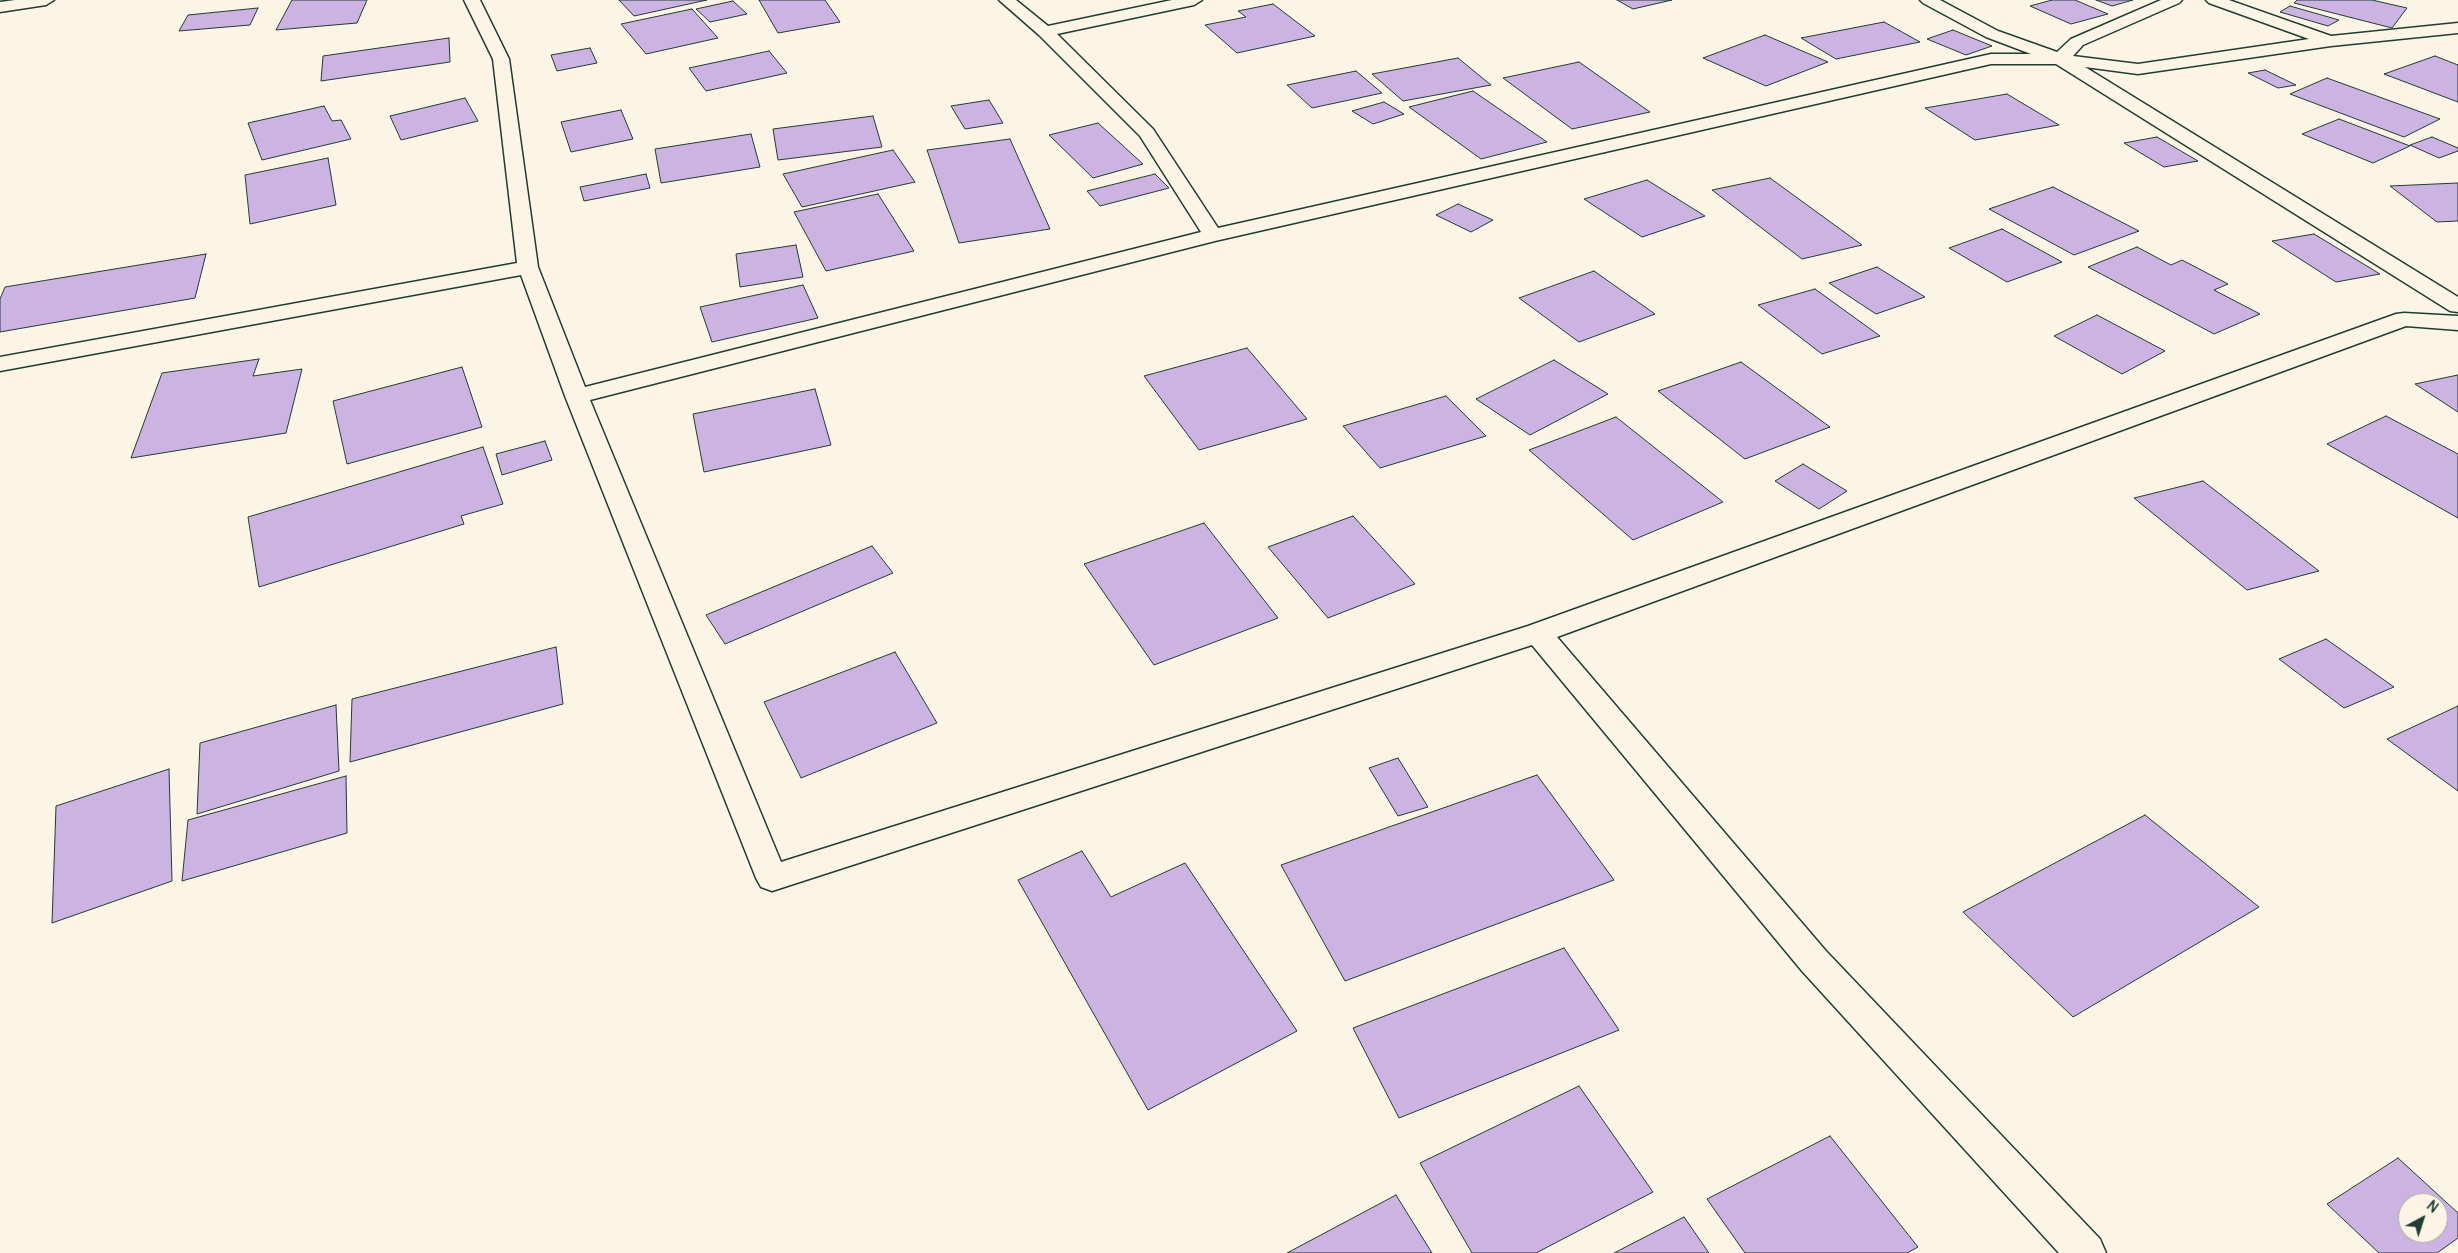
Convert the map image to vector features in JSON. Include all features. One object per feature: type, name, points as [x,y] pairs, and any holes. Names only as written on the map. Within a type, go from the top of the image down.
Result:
[{"type":"street","points":[[0,7],[46,0]]},
{"type":"street","points":[[472,0],[501,59],[528,267],[576,396],[772,878],[1538,633],[2404,319],[2458,323]]},
{"type":"street","points":[[1007,0],[1045,32],[1148,132],[1213,235]]},
{"type":"street","points":[[1045,32],[1194,0]]},
{"type":"street","points":[[1928,0],[1992,34],[2060,59],[2458,306]]},
{"type":"street","points":[[2060,59],[2077,42],[2174,0]]},
{"type":"street","points":[[2214,0],[2331,41]]},
{"type":"street","points":[[576,396],[1213,235],[1991,59],[2060,59],[2138,70],[2331,41],[2458,28]]},
{"type":"street","points":[[0,364],[528,267]]},
{"type":"street","points":[[1538,633],[1814,961],[2086,1253]]},
{"type":"building","points":[[292,0],[367,0],[357,23],[276,30]]},
{"type":"building","points":[[619,0],[707,0],[634,16]]},
{"type":"building","points":[[759,0],[825,0],[840,22],[778,33]]},
{"type":"building","points":[[1617,0],[1672,0],[1633,9]]},
{"type":"building","points":[[2052,0],[2075,0],[2108,14],[2071,24],[2030,6]]},
{"type":"building","points":[[2096,0],[2133,0],[2112,6]]},
{"type":"building","points":[[2297,0],[2372,0],[2407,8],[2392,28],[2294,3]]},
{"type":"building","points":[[733,1],[747,14],[710,22],[696,9]]},
{"type":"building","points":[[1273,4],[1315,36],[1237,53],[1205,25],[1246,17],[1238,11]]},
{"type":"building","points":[[2290,6],[2339,20],[2328,26],[2280,12]]},
{"type":"building","points":[[258,8],[250,25],[179,31],[188,15]]},
{"type":"building","points":[[692,9],[718,38],[646,54],[621,24]]},
{"type":"building","points":[[1884,22],[1920,42],[1836,59],[1801,38]]},
{"type":"building","points":[[1953,30],[1992,46],[1966,55],[1927,39]]},
{"type":"building","points":[[1765,35],[1828,62],[1766,86],[1703,58]]},
{"type":"building","points":[[449,38],[450,62],[321,81],[323,56]]},
{"type":"building","points":[[590,48],[597,63],[557,71],[551,55]]},
{"type":"building","points":[[769,51],[787,73],[706,91],[689,68]]},
{"type":"building","points":[[2435,56],[2458,65],[2458,102],[2384,74]]},
{"type":"building","points":[[1458,58],[1491,85],[1403,101],[1372,74]]},
{"type":"building","points":[[1579,62],[1650,112],[1572,129],[1503,78]]},
{"type":"building","points":[[2265,70],[2296,85],[2278,88],[2248,73]]},
{"type":"building","points":[[1356,71],[1382,93],[1312,108],[1287,85]]},
{"type":"building","points":[[2327,78],[2440,119],[2404,137],[2290,94]]},
{"type":"building","points":[[1473,91],[1547,142],[1481,159],[1409,107]]},
{"type":"building","points":[[2007,94],[2059,125],[1975,140],[1925,108]]},
{"type":"building","points":[[465,98],[478,121],[401,140],[390,116]]},
{"type":"building","points":[[989,100],[1003,123],[965,129],[951,106]]},
{"type":"building","points":[[1384,102],[1404,114],[1373,124],[1352,111]]},
{"type":"building","points":[[324,106],[332,121],[341,120],[351,139],[262,160],[248,123]]},
{"type":"building","points":[[621,110],[633,139],[571,152],[561,122]]},
{"type":"building","points":[[873,116],[882,147],[778,160],[773,129]]},
{"type":"building","points":[[2339,119],[2410,146],[2373,163],[2302,134]]},
{"type":"building","points":[[1098,123],[1143,164],[1093,178],[1049,135]]},
{"type":"building","points":[[751,134],[760,167],[661,183],[655,149]]},
{"type":"building","points":[[2157,137],[2198,161],[2164,167],[2124,143]]},
{"type":"building","points":[[2432,137],[2458,148],[2458,151],[2439,158],[2410,145]]},
{"type":"building","points":[[1010,139],[1050,229],[959,243],[927,150]]},
{"type":"building","points":[[893,150],[915,182],[802,207],[783,174]]},
{"type":"building","points":[[328,158],[336,205],[250,224],[245,175]]},
{"type":"building","points":[[646,174],[650,188],[584,201],[580,187]]},
{"type":"building","points":[[1155,174],[1169,188],[1100,206],[1087,191]]},
{"type":"building","points":[[1770,178],[1862,245],[1802,259],[1712,190]]},
{"type":"building","points":[[1647,180],[1705,216],[1642,237],[1584,199]]},
{"type":"building","points":[[2458,183],[2458,221],[2437,222],[2390,186]]},
{"type":"building","points":[[2053,187],[2139,231],[2074,255],[1989,209]]},
{"type":"building","points":[[878,194],[914,251],[826,271],[794,212]]},
{"type":"building","points":[[1458,204],[1493,220],[1471,232],[1436,215]]},
{"type":"building","points":[[2002,229],[2062,262],[2007,282],[1949,248]]},
{"type":"building","points":[[2314,234],[2380,274],[2336,282],[2272,241]]},
{"type":"building","points":[[796,245],[803,277],[740,287],[736,254]]},
{"type":"building","points":[[2137,247],[2171,265],[2182,260],[2228,284],[2214,290],[2260,314],[2214,334],[2088,267]]},
{"type":"building","points":[[206,254],[195,298],[0,332],[0,299],[5,287]]},
{"type":"building","points":[[1877,267],[1925,297],[1876,314],[1829,283]]},
{"type":"building","points":[[1594,271],[1655,314],[1579,342],[1519,298]]},
{"type":"building","points":[[803,285],[818,318],[712,342],[700,307]]},
{"type":"building","points":[[1815,289],[1880,336],[1822,354],[1758,305]]},
{"type":"building","points":[[2097,315],[2165,351],[2122,374],[2054,336]]},
{"type":"building","points":[[1247,348],[1307,419],[1199,450],[1144,376]]},
{"type":"building","points":[[259,359],[253,376],[302,369],[286,433],[131,458],[162,373]]},
{"type":"building","points":[[1554,360],[1608,394],[1530,435],[1476,399]]},
{"type":"building","points":[[1741,362],[1830,427],[1745,459],[1658,391]]},
{"type":"building","points":[[462,367],[482,427],[347,464],[333,401]]},
{"type":"building","points":[[2458,375],[2458,412],[2415,384]]},
{"type":"building","points":[[815,389],[831,445],[704,472],[693,414]]},
{"type":"building","points":[[1446,396],[1486,436],[1380,468],[1343,426]]},
{"type":"building","points":[[2386,416],[2458,454],[2458,518],[2327,444]]},
{"type":"building","points":[[1616,417],[1723,502],[1633,540],[1529,450]]},
{"type":"building","points":[[545,441],[552,460],[502,475],[496,454]]},
{"type":"building","points":[[483,447],[503,504],[461,516],[464,524],[259,587],[248,517]]},
{"type":"building","points":[[1803,464],[1847,491],[1819,509],[1775,481]]},
{"type":"building","points":[[2203,481],[2319,571],[2247,590],[2134,498]]},
{"type":"building","points":[[1353,516],[1415,584],[1328,618],[1268,547]]},
{"type":"building","points":[[1204,523],[1278,618],[1154,665],[1084,564]]},
{"type":"building","points":[[872,546],[893,573],[725,644],[706,615]]},
{"type":"building","points":[[2326,639],[2394,687],[2344,708],[2279,659]]},
{"type":"building","points":[[556,647],[563,704],[350,762],[352,699]]},
{"type":"building","points":[[895,652],[937,723],[801,778],[764,702]]},
{"type":"building","points":[[336,705],[339,771],[197,814],[200,743]]},
{"type":"building","points":[[2458,706],[2458,791],[2387,739]]},
{"type":"building","points":[[1398,758],[1428,807],[1398,816],[1369,768]]},
{"type":"building","points":[[169,769],[172,881],[52,923],[56,806]]},
{"type":"building","points":[[1537,775],[1614,880],[1345,981],[1281,865]]},
{"type":"building","points":[[346,776],[347,833],[182,881],[188,820]]},
{"type":"building","points":[[2145,815],[2259,907],[2073,1017],[1963,912]]},
{"type":"building","points":[[1082,851],[1111,897],[1185,863],[1297,1031],[1148,1110],[1018,880]]},
{"type":"building","points":[[1564,948],[1619,1030],[1399,1118],[1353,1028]]},
{"type":"building","points":[[1579,1086],[1653,1192],[1536,1253],[1472,1253],[1420,1163]]},
{"type":"building","points":[[1830,1136],[1918,1247],[1907,1253],[1745,1253],[1707,1199]]},
{"type":"building","points":[[2398,1158],[2436,1193],[2398,1193],[2398,1243],[2448,1243],[2448,1204],[2458,1213],[2458,1238],[2437,1253],[2379,1253],[2327,1204]]},
{"type":"building","points":[[1396,1195],[1432,1253],[1287,1253]]},
{"type":"building","points":[[1684,1217],[1709,1253],[1614,1253]]}]
